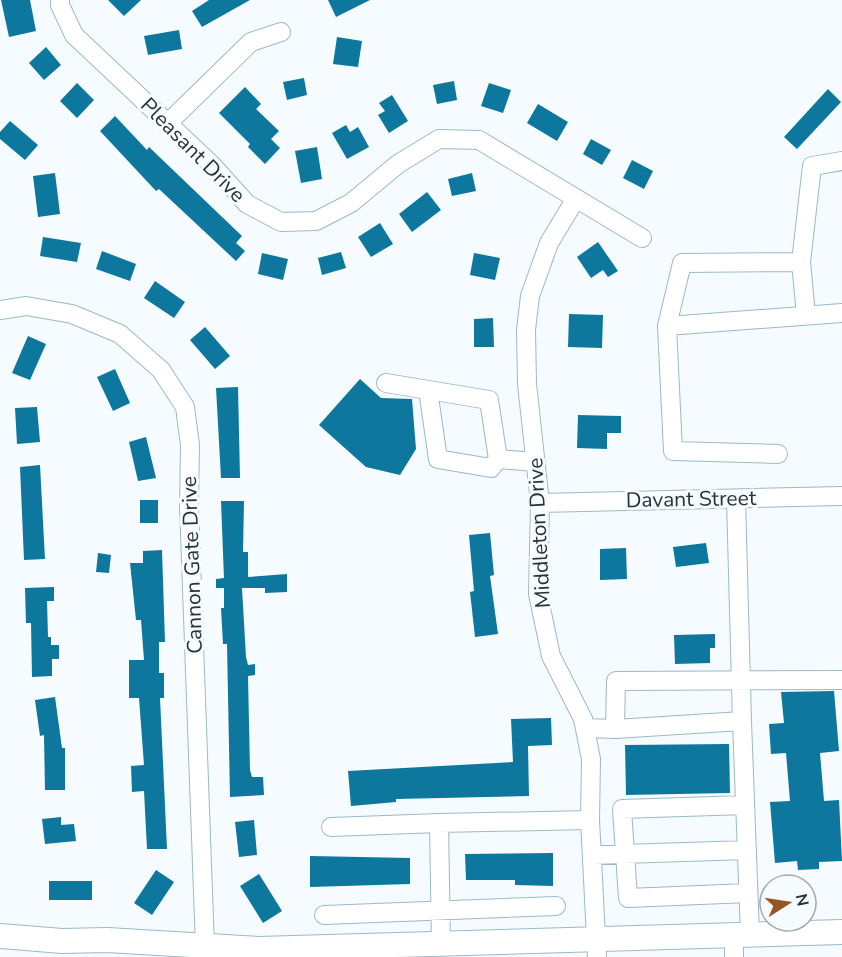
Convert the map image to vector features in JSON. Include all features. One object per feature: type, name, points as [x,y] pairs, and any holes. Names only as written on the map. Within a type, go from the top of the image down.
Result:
[{"type":"main road","points":[[0,936],[62,941],[107,940],[193,950],[381,952],[441,944],[597,949],[740,943],[842,932]]},
{"type":"street","name":"Pleasant Drive","points":[[60,0],[60,5],[74,35],[212,165],[247,204],[281,222],[316,221],[351,203],[398,164],[440,140],[479,140],[523,165],[575,200],[642,238]]},
{"type":"street","points":[[168,123],[251,42],[281,32]]},
{"type":"street","points":[[806,315],[801,262],[812,166],[842,161]]},
{"type":"street","name":"Middleton Drive","points":[[575,200],[549,243],[530,296],[526,330],[527,384],[540,503],[538,594],[551,656],[576,704],[585,729],[591,759],[590,820],[597,949]]},
{"type":"street","points":[[778,454],[673,451],[667,326],[682,262],[801,262]]},
{"type":"street","name":"Cannon Gate Drive","points":[[0,310],[26,306],[72,314],[120,334],[161,370],[185,407],[190,445],[193,950]]},
{"type":"street","points":[[667,326],[842,313]]},
{"type":"street","points":[[386,382],[489,400],[498,459],[491,468],[438,459],[428,390]]},
{"type":"street","points":[[498,459],[535,462]]},
{"type":"street","name":"Davant Street","points":[[540,503],[842,496]]},
{"type":"street","points":[[736,499],[748,893],[740,943]]},
{"type":"street","points":[[615,729],[616,681],[842,680]]},
{"type":"street","points":[[585,729],[742,722]]},
{"type":"street","points":[[745,805],[622,809],[628,898],[748,893]]},
{"type":"street","points":[[332,827],[590,820]]},
{"type":"street","points":[[440,823],[441,944]]},
{"type":"street","points":[[592,855],[747,850]]},
{"type":"street","points":[[324,915],[556,906]]},
{"type":"building","points":[[1,0],[30,0],[36,31],[9,37]]},
{"type":"building","points":[[108,0],[141,0],[124,16]]},
{"type":"building","points":[[209,0],[250,0],[202,27],[192,11]]},
{"type":"building","points":[[328,0],[370,0],[336,17]]},
{"type":"building","points":[[179,30],[182,49],[148,55],[144,36]]},
{"type":"building","points":[[337,37],[362,41],[358,67],[333,64]]},
{"type":"building","points":[[46,47],[61,65],[44,80],[29,63]]},
{"type":"building","points":[[304,78],[307,95],[287,100],[283,82]]},
{"type":"building","points":[[454,81],[457,100],[437,104],[433,85]]},
{"type":"building","points":[[77,83],[94,100],[77,118],[60,101]]},
{"type":"building","points":[[489,83],[511,90],[503,113],[481,106]]},
{"type":"building","points":[[245,87],[261,104],[256,109],[279,131],[271,139],[280,148],[265,164],[248,147],[250,144],[219,113]]},
{"type":"building","points":[[828,89],[841,102],[797,149],[784,137]]},
{"type":"building","points":[[392,95],[408,121],[389,133],[378,115],[385,111],[379,103]]},
{"type":"building","points":[[538,104],[568,122],[557,141],[527,123]]},
{"type":"building","points":[[115,116],[147,150],[149,147],[242,236],[236,243],[245,251],[236,261],[159,189],[156,191],[100,131]]},
{"type":"building","points":[[10,121],[38,145],[25,160],[0,139],[0,132]]},
{"type":"building","points":[[346,125],[350,132],[358,127],[369,147],[347,159],[332,133]]},
{"type":"building","points":[[591,139],[611,150],[602,165],[583,154]]},
{"type":"building","points":[[317,147],[322,179],[301,183],[295,151]]},
{"type":"building","points":[[632,160],[653,171],[644,189],[623,178]]},
{"type":"building","points":[[55,173],[60,214],[38,217],[33,176]]},
{"type":"building","points":[[472,173],[476,191],[452,196],[448,179]]},
{"type":"building","points":[[427,192],[441,210],[412,232],[399,214]]},
{"type":"building","points":[[380,223],[393,244],[371,257],[358,237]]},
{"type":"building","points":[[43,237],[81,243],[77,262],[40,256]]},
{"type":"building","points":[[598,242],[618,271],[608,277],[603,270],[591,278],[577,257]]},
{"type":"building","points":[[102,251],[136,264],[130,281],[96,269]]},
{"type":"building","points":[[341,252],[346,268],[322,275],[318,258]]},
{"type":"building","points":[[262,253],[288,259],[283,280],[258,274]]},
{"type":"building","points":[[474,253],[500,258],[495,280],[470,275]]},
{"type":"building","points":[[155,281],[185,302],[174,318],[144,298]]},
{"type":"building","points":[[569,314],[603,315],[602,348],[568,347]]},
{"type":"building","points":[[493,318],[494,347],[474,347],[474,319]]},
{"type":"building","points":[[205,327],[230,356],[215,369],[190,340]]},
{"type":"building","points":[[28,336],[46,344],[30,380],[12,373]]},
{"type":"building","points":[[115,369],[130,403],[113,411],[97,377]]},
{"type":"building","points":[[360,379],[381,398],[412,399],[416,449],[400,475],[366,467],[319,425]]},
{"type":"building","points":[[238,387],[240,478],[221,478],[216,388]]},
{"type":"building","points":[[37,407],[40,442],[17,444],[15,408]]},
{"type":"building","points":[[578,415],[621,416],[621,433],[607,433],[607,449],[577,448]]},
{"type":"building","points":[[146,437],[156,478],[138,481],[129,442]]},
{"type":"building","points":[[40,465],[45,559],[24,560],[20,467]]},
{"type":"building","points":[[140,500],[158,500],[158,523],[140,523]]},
{"type":"building","points":[[221,501],[244,501],[243,552],[248,552],[248,577],[287,574],[287,592],[265,593],[265,588],[242,588],[246,657],[248,665],[255,664],[255,675],[248,676],[250,770],[252,777],[263,777],[264,795],[230,797],[227,644],[223,644],[221,608],[224,608],[224,588],[216,588],[216,579],[224,578]]},
{"type":"building","points":[[490,533],[494,575],[490,576],[498,634],[475,637],[470,592],[474,591],[469,535]]},
{"type":"building","points":[[706,543],[709,563],[676,567],[673,547]]},
{"type":"building","points":[[626,548],[627,579],[600,580],[600,549]]},
{"type":"building","points":[[162,550],[165,642],[159,642],[159,673],[164,673],[164,698],[160,698],[167,849],[147,849],[144,791],[132,792],[131,766],[144,765],[139,698],[129,698],[129,660],[144,660],[141,620],[136,620],[130,563],[143,563],[143,551]]},
{"type":"building","points":[[98,553],[111,555],[109,573],[96,572]]},
{"type":"building","points":[[54,587],[54,601],[47,601],[48,637],[51,637],[51,645],[59,645],[59,659],[52,659],[52,676],[32,677],[31,623],[26,623],[25,588]]},
{"type":"building","points":[[715,634],[715,648],[710,648],[710,663],[675,664],[674,635]]},
{"type":"building","points":[[834,691],[839,751],[820,753],[824,801],[839,800],[842,861],[819,862],[819,869],[798,870],[797,861],[775,863],[770,802],[790,801],[786,753],[771,754],[769,724],[784,723],[781,692]]},
{"type":"building","points":[[55,697],[62,748],[65,748],[65,790],[45,790],[44,735],[40,736],[35,700]]},
{"type":"building","points":[[551,718],[552,745],[528,746],[529,796],[396,799],[396,802],[351,806],[348,771],[513,762],[511,719]]},
{"type":"building","points":[[729,744],[730,793],[626,795],[625,745]]},
{"type":"building","points":[[61,817],[61,825],[74,824],[76,841],[45,844],[42,819]]},
{"type":"building","points":[[254,820],[257,855],[239,857],[235,822]]},
{"type":"building","points":[[553,853],[553,886],[515,885],[515,880],[466,880],[465,854]]},
{"type":"building","points":[[310,856],[410,858],[410,884],[310,887]]},
{"type":"building","points":[[156,870],[174,882],[152,915],[134,903]]},
{"type":"building","points":[[259,874],[282,911],[263,923],[240,886]]},
{"type":"building","points":[[49,881],[92,881],[92,900],[49,900]]}]
